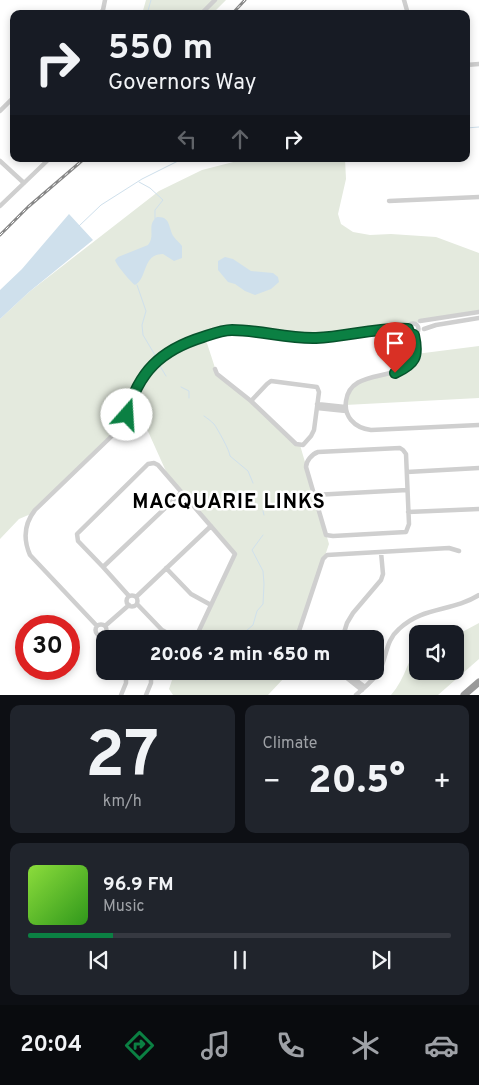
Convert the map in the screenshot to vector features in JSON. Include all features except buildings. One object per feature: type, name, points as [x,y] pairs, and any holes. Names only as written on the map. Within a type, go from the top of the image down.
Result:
[{"type":"highway","points":[[464,695],[479,682]]},
{"type":"street","points":[[205,10],[215,0]]},
{"type":"street","points":[[0,110],[10,101]]},
{"type":"street","points":[[0,161],[24,183]]},
{"type":"street","points":[[0,206],[46,162]]},
{"type":"street","points":[[389,201],[479,197]]},
{"type":"street","points":[[420,321],[479,312]]},
{"type":"street","points":[[424,329],[430,326],[479,318]]},
{"type":"street","points":[[408,329],[411,324],[416,325],[418,331],[414,335]]},
{"type":"street","points":[[105,626],[107,635],[98,634],[97,626],[30,555],[25,539],[27,527],[30,517],[36,510],[116,432],[127,415],[138,385],[154,363],[162,356],[186,344],[212,334],[231,330],[315,338],[380,329],[408,329]]},
{"type":"street","points":[[408,329],[409,333],[414,335]]},
{"type":"street","points":[[414,335],[416,347],[412,363],[395,373],[359,381],[348,392],[346,409],[353,422],[359,427],[368,430],[479,425]]},
{"type":"street","points":[[214,369],[217,374],[299,445],[306,443],[313,433],[319,392],[317,387],[275,381],[267,384],[250,401]]},
{"type":"street","points":[[317,406],[346,409]]},
{"type":"street","points":[[400,448],[406,454],[407,490],[409,528],[404,532],[329,536],[325,533],[306,465],[313,454],[318,452],[400,448]]},
{"type":"street","points":[[136,597],[129,596],[78,541],[77,534],[151,462],[158,465],[235,555],[199,630]]},
{"type":"street","points":[[407,472],[479,468]]},
{"type":"street","points":[[314,495],[407,490]]},
{"type":"street","points":[[103,566],[181,493]]},
{"type":"street","points":[[408,512],[479,509]]},
{"type":"street","points":[[136,597],[211,526]]},
{"type":"street","points":[[299,630],[325,557],[330,554],[449,548],[459,551]]},
{"type":"street","points":[[345,630],[352,614],[381,580],[383,574],[381,552]]},
{"type":"street","points":[[166,568],[191,594],[211,605]]},
{"type":"street","points":[[356,695],[364,689],[380,668],[390,639],[401,627],[419,614],[454,606],[479,595]]},
{"type":"street","points":[[129,596],[127,600],[129,604]]},
{"type":"street","points":[[136,597],[138,600],[137,604],[162,630]]},
{"type":"street","points":[[97,626],[105,626],[129,604]]},
{"type":"street","points":[[129,604],[132,606],[137,604]]},
{"type":"street","points":[[122,695],[126,680]]},
{"type":"street","points":[[146,695],[151,680]]},
{"type":"street","points":[[351,680],[364,689]]},
{"type":"street","points":[[354,680],[364,689]]},
{"type":"shaded area","points":[[146,0],[226,0],[216,10],[143,10]]},
{"type":"shaded area","name":"MACQUARIE LINKS","points":[[233,162],[345,162],[346,179],[338,214],[341,224],[353,232],[370,235],[391,234],[436,237],[479,253],[479,312],[429,319],[410,325],[408,329],[390,328],[315,338],[232,330],[205,337],[217,374],[300,445],[329,544],[299,630],[199,630],[235,554],[169,478],[133,398],[121,426],[33,513],[19,519],[0,539],[0,319],[29,292],[159,191],[202,170]]},
{"type":"shaded area","points":[[479,346],[479,398],[345,405],[354,384],[395,373],[412,363],[416,354]]},
{"type":"shaded area","points":[[479,623],[479,659],[464,672],[464,631]]},
{"type":"shaded area","points":[[409,661],[409,680],[455,680],[438,695],[391,695],[400,682]]},
{"type":"shaded area","points":[[172,680],[282,680],[268,695],[173,695],[169,689]]},
{"type":"water","points":[[69,214],[93,240],[29,292],[0,319],[0,290],[22,269]]},
{"type":"water","points":[[157,217],[165,218],[167,221],[174,237],[182,246],[182,258],[174,261],[163,254],[156,255],[148,262],[142,277],[135,285],[115,260],[148,245],[151,238],[152,223]]},
{"type":"water","points":[[225,257],[233,259],[251,271],[273,273],[278,277],[279,282],[271,289],[255,295],[245,291],[235,284],[228,282],[218,270],[218,261]]},
{"type":"waterway","points":[[148,10],[151,0]]},
{"type":"waterway","points":[[470,128],[479,127]]},
{"type":"waterway","points":[[79,226],[101,205],[142,179],[176,162]]},
{"type":"waterway","points":[[139,182],[150,188],[163,200],[155,210],[155,219]]},
{"type":"waterway","points":[[137,285],[146,311],[142,325],[143,335],[155,355]]},
{"type":"waterway","points":[[160,366],[166,376]]},
{"type":"waterway","points":[[181,387],[189,391],[189,398]]},
{"type":"waterway","points":[[204,416],[214,424],[230,456],[248,471],[253,483]]},
{"type":"waterway","points":[[263,511],[264,515]]},
{"type":"waterway","points":[[247,630],[253,625],[257,611],[263,604],[263,571],[252,550],[263,535]]},
{"type":"railway","points":[[236,10],[245,0]]},
{"type":"railway","points":[[0,235],[28,207],[80,162]]},
{"type":"district","name":"MACQUARIE LINKS","points":[[229,501]]},
{"type":"route","points":[[127,415],[142,378],[162,356],[197,339],[231,330],[315,338],[390,328],[408,329],[408,332],[414,335],[416,354],[412,363],[395,373]]}]
